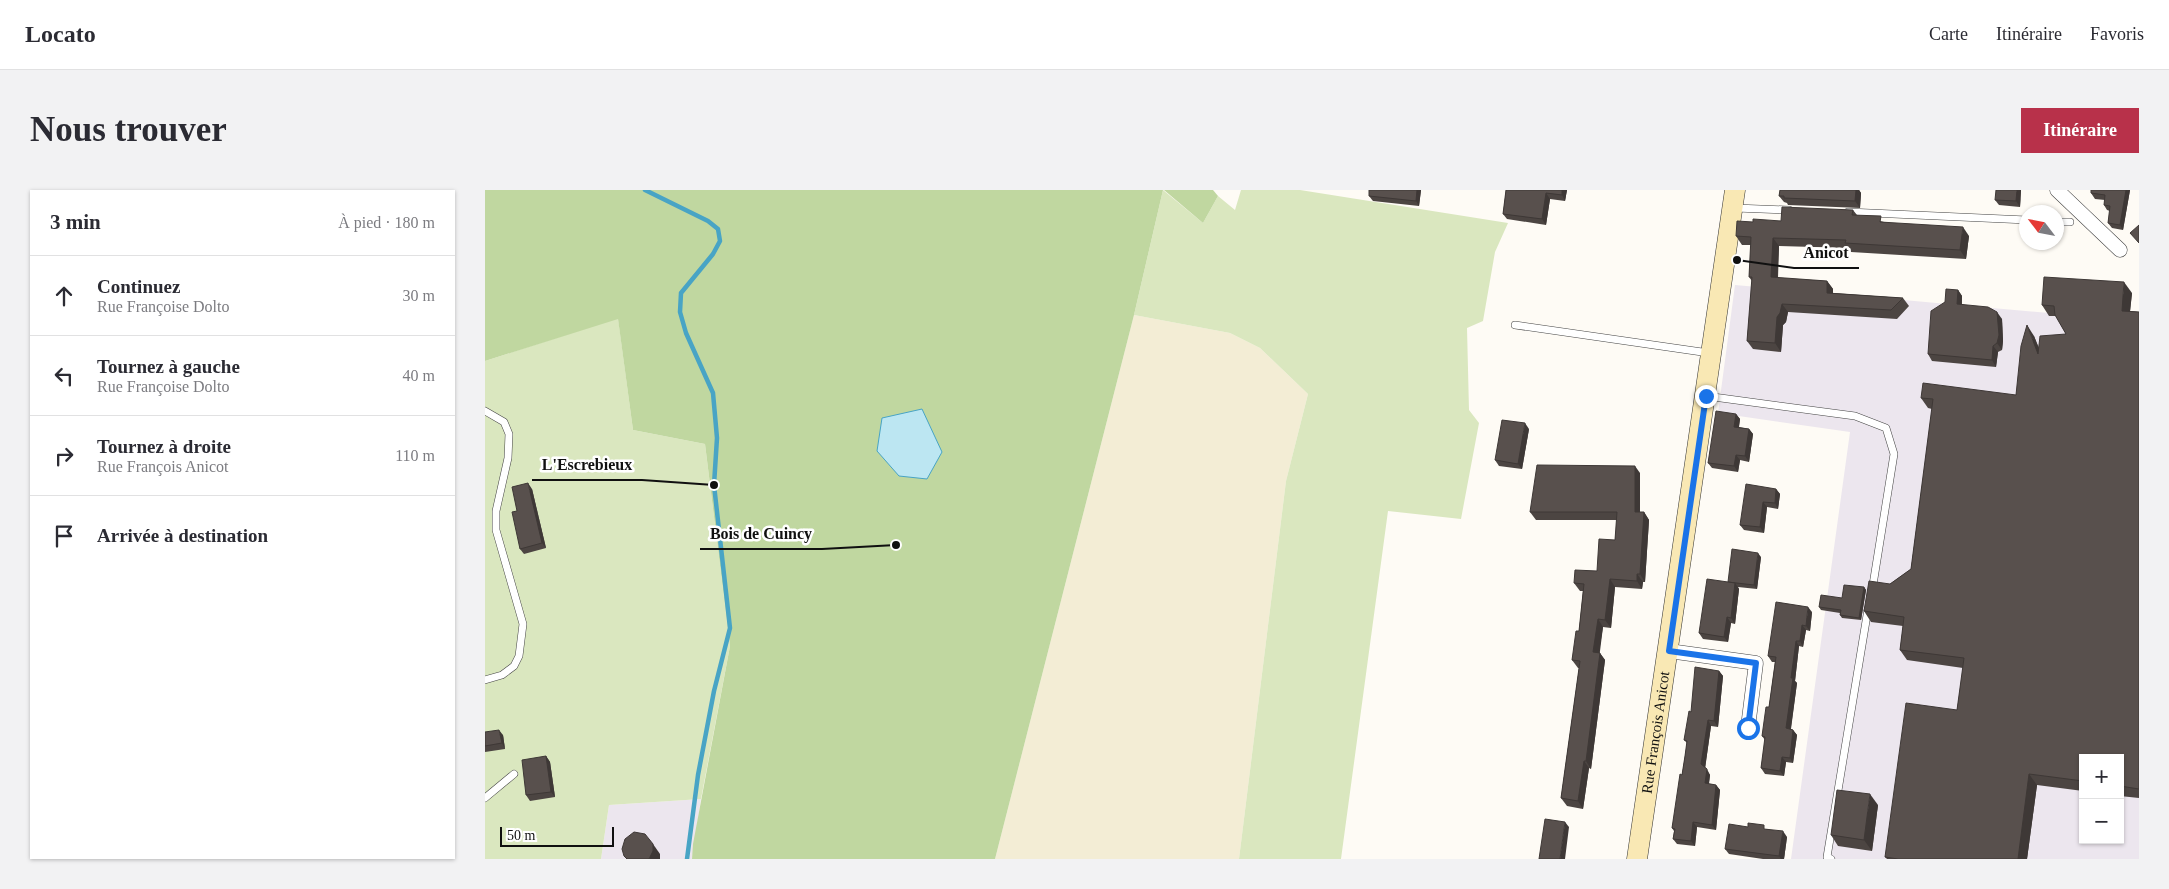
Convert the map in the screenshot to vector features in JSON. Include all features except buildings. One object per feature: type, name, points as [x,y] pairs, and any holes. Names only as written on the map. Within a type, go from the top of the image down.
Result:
[{"type":"street","points":[[2057,190],[2120,250]]},
{"type":"street","name":"Rue François Anicot","points":[[1637,859],[1734,199]]},
{"type":"street","points":[[1669,651],[1756,663],[1748,728]]},
{"type":"lane","points":[[1734,199],[1801,210]]},
{"type":"lane","points":[[1840,212],[2019,220]]},
{"type":"lane","points":[[2064,222],[2071,222]]},
{"type":"lane","points":[[1515,325],[1711,354]]},
{"type":"lane","points":[[1706,396],[1855,416],[1885,428],[1895,454],[1827,857],[1831,859]]},
{"type":"lane","points":[[485,412],[504,422],[509,434],[508,458],[496,511],[496,530],[523,624],[519,656],[514,666],[502,675],[485,680]]},
{"type":"lane","points":[[485,798],[513,774]]},
{"type":"shaded area","points":[[1735,285],[2139,321],[2139,859],[1791,859],[1850,432],[1718,413]]},
{"type":"shaded area","points":[[1134,315],[1230,333],[1260,348],[1308,394],[1286,481],[1239,859],[995,859]]},
{"type":"shaded area","points":[[701,799],[692,859],[601,859],[609,805]]},
{"type":"green space","points":[[485,190],[1163,190],[1134,315],[995,859],[692,859],[693,844],[730,646],[705,444],[633,430],[618,319],[485,361]]},
{"type":"green space","points":[[1163,190],[1203,223],[1218,196],[1235,210],[1241,190],[1300,190],[1508,223],[1495,252],[1483,321],[1467,328],[1469,410],[1479,423],[1461,519],[1388,511],[1341,859],[1239,859],[1286,481],[1308,394],[1260,348],[1230,333],[1134,315]]},
{"type":"green space","points":[[1164,190],[1213,190],[1218,196],[1203,223]]},
{"type":"green space","points":[[618,318],[633,430],[705,444],[730,646],[701,799],[609,805],[601,859],[485,859],[485,361]]},
{"type":"water","points":[[922,409],[942,452],[927,479],[899,476],[877,451],[882,418]]},
{"type":"waterway","points":[[645,190],[708,221],[718,229],[720,241],[713,254],[681,293],[680,312],[686,333],[713,393],[717,438],[714,485],[730,628],[714,691],[698,775],[687,859]]},
{"type":"place","name":"Anicot","points":[[1737,260]]},
{"type":"place","name":"L'Escrebieux","points":[[714,485]]},
{"type":"place","name":"Bois de Cuincy","points":[[896,545]]},
{"type":"route","points":[[1706,396],[1669,651],[1756,663],[1748,728]]}]
